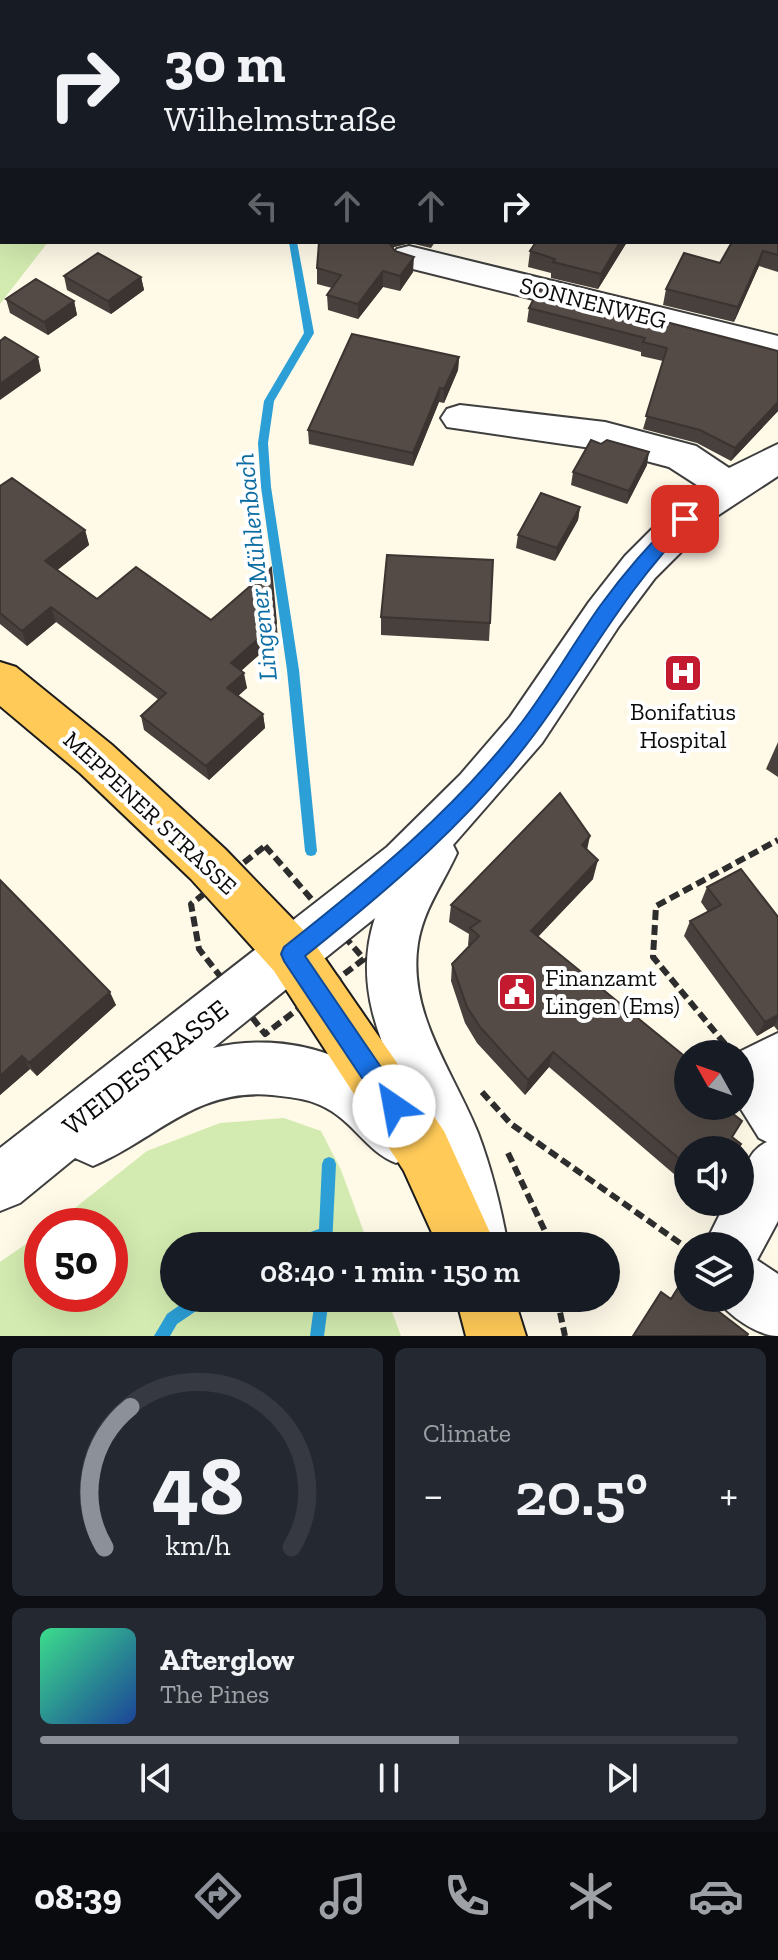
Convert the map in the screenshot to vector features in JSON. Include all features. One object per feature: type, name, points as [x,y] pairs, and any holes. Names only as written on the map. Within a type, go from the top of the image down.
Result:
[{"type":"main road","name":"MEPPENER STRASSE","points":[[2,683],[96,759],[197,853],[292,954],[424,1151],[465,1232]]},
{"type":"street","name":"SONNENWEG","points":[[409,257],[778,348]]},
{"type":"street","points":[[460,418],[605,436],[682,456],[728,487]]},
{"type":"street","points":[[468,1232],[465,1179],[450,1133],[404,1032],[393,995],[392,959],[401,909],[420,871],[528,728],[607,610],[654,550],[678,525],[728,487],[778,458]]},
{"type":"street","name":"WEIDESTRASSE","points":[[0,1183],[385,880],[444,824],[498,764]]},
{"type":"street","points":[[754,1063],[778,1119]]},
{"type":"street","points":[[0,1197],[118,1122],[193,1080],[234,1068],[261,1068],[299,1072],[347,1089],[378,1112],[463,1232]]},
{"type":"street","points":[[741,1232],[778,1165]]},
{"type":"street","points":[[754,1292],[778,1310]]},
{"type":"path","points":[[732,1040],[653,957],[656,906],[778,840]]},
{"type":"path","points":[[191,904],[199,949]]},
{"type":"path","points":[[473,1082],[511,1124],[674,1238]]},
{"type":"path","points":[[560,1312],[565,1336]]},
{"type":"green space","points":[[0,244],[46,244],[0,304]]},
{"type":"green space","points":[[284,1118],[321,1131],[341,1170],[364,1232],[160,1232],[160,1312],[392,1312],[401,1336],[0,1336],[0,1262],[24,1245],[24,1312],[128,1312],[128,1208],[75,1208],[147,1151],[220,1123]]},
{"type":"building","points":[[319,244],[390,244],[395,251],[414,257],[400,276],[383,271],[358,304],[327,295],[341,275],[317,268]]},
{"type":"building","points":[[535,244],[619,244],[601,274],[553,262],[555,259],[530,251]]},
{"type":"building","points":[[731,244],[778,244],[778,255],[763,251],[738,307],[666,289],[684,253],[720,263]]},
{"type":"building","points":[[98,253],[141,277],[108,301],[64,276]]},
{"type":"building","points":[[36,279],[74,301],[44,322],[6,299]]},
{"type":"building","points":[[539,289],[778,351],[778,402],[735,448],[700,430],[646,416],[667,348],[643,342],[645,338],[529,308]]},
{"type":"building","points":[[352,334],[459,357],[444,389],[440,388],[413,453],[308,430]]},
{"type":"building","points":[[5,337],[38,357],[0,384],[0,341]]},
{"type":"building","points":[[591,440],[601,444],[607,440],[649,452],[629,491],[573,472]]},
{"type":"building","points":[[12,478],[85,530],[45,561],[97,599],[136,567],[211,620],[271,568],[276,623],[231,663],[244,673],[227,688],[263,714],[206,766],[141,716],[166,693],[51,607],[22,631],[0,613],[0,486]]},
{"type":"building","points":[[541,493],[580,507],[557,548],[518,535]]},
{"type":"building","points":[[387,555],[493,560],[490,623],[381,617]]},
{"type":"building","name":"Finanzamt Lingen (Ems)","points":[[560,793],[590,836],[582,845],[598,860],[531,931],[674,1048],[674,1120],[741,1120],[733,1136],[674,1136],[674,1154],[553,1052],[528,1080],[480,1027],[467,1007],[452,964],[479,936],[470,928],[480,921],[451,905]]},
{"type":"building","points":[[741,869],[778,917],[778,1015],[765,1022],[690,921],[721,905],[707,887]]},
{"type":"building","points":[[0,880],[110,992],[29,1063],[22,1056],[0,1076]]},
{"type":"building","points":[[661,1292],[671,1299],[674,1294],[674,1312],[719,1312],[748,1334],[633,1336]]},
{"type":"waterway","name":"Lingener Mühlenbach","points":[[293,244],[309,333],[269,401],[263,443],[266,487],[293,670],[311,851]]},
{"type":"waterway","name":"Lingener Mühlenbach","points":[[326,1232],[329,1164]]},
{"type":"waterway","points":[[161,1336],[172,1319],[182,1312]]},
{"type":"waterway","name":"Lingener Mühlenbach","points":[[317,1336],[320,1312]]},
{"type":"place","name":"Bonifatius Hospital","points":[[683,673]]},
{"type":"place","name":"Finanzamt Lingen (Ems)","points":[[517,992]]},
{"type":"route","points":[[394,1106],[292,954],[385,880],[444,824],[528,728],[607,610],[654,550],[685,519]]}]
